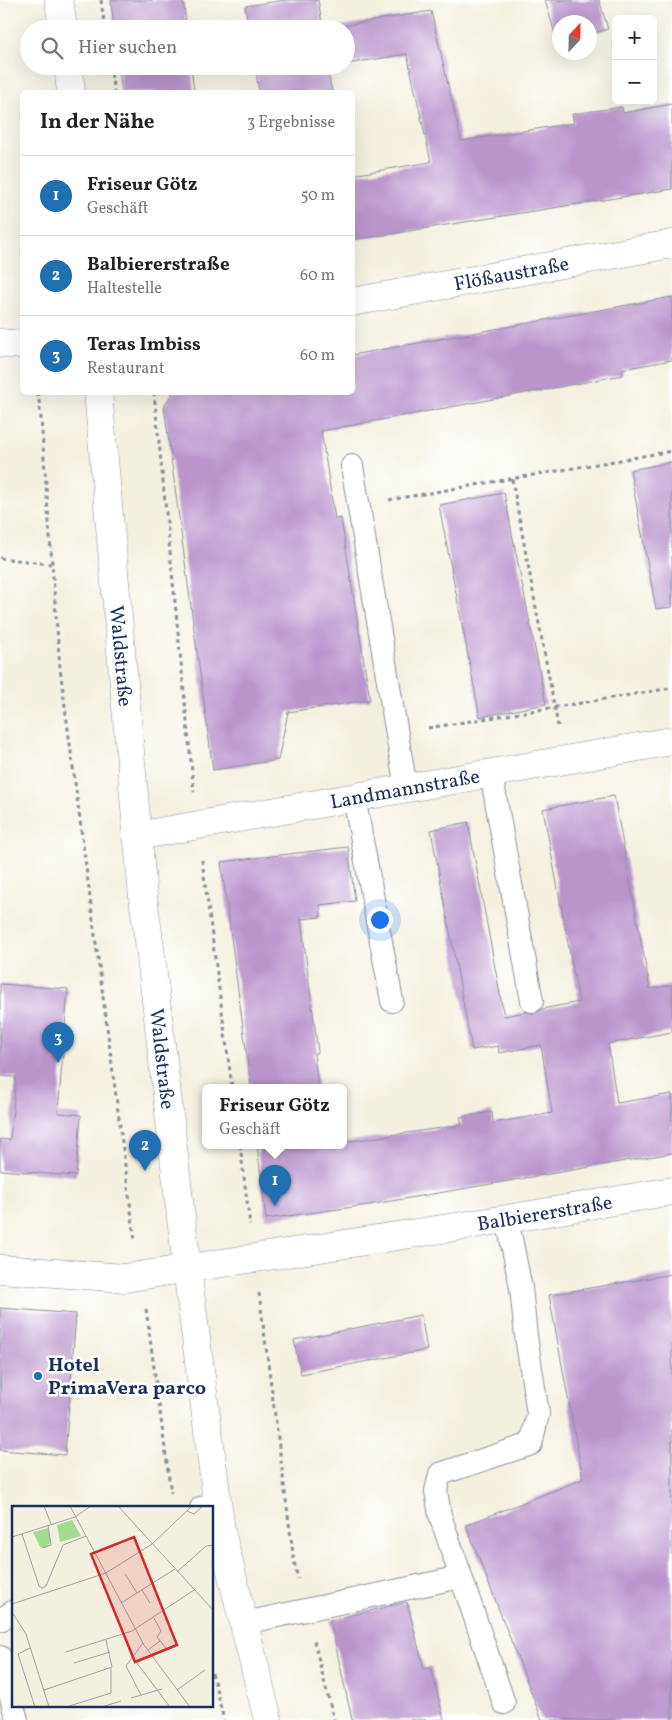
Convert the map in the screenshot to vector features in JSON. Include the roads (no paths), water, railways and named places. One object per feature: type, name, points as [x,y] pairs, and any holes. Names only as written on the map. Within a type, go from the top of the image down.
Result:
[{"type":"street","points":[[59,0],[62,20]]},
{"type":"street","points":[[69,75],[71,90]]},
{"type":"street","name":"Flößaustraße","points":[[355,301],[672,244]]},
{"type":"street","points":[[0,343],[20,345]]},
{"type":"street","name":"Waldstraße","points":[[98,395],[142,898],[150,948],[187,1269],[209,1506]]},
{"type":"street","name":"Landmannstraße","points":[[137,836],[672,741]]},
{"type":"street","name":"Balbiererstraße","points":[[0,1269],[118,1277],[140,1276],[508,1219],[672,1191]]},
{"type":"street","name":"Waldstraße","points":[[214,1517],[221,1532],[268,1720]]},
{"type":"lane","points":[[352,466],[406,788]]},
{"type":"lane","points":[[490,773],[532,1001]]},
{"type":"lane","points":[[354,797],[392,1001]]},
{"type":"lane","points":[[504,1702],[440,1515],[436,1491],[440,1474],[531,1444],[538,1414],[521,1288],[508,1219]]},
{"type":"lane","points":[[244,1623],[461,1577]]},
{"type":"lane","points":[[0,1620],[12,1612]]},
{"type":"lane","points":[[0,1657],[12,1701]]},
{"type":"place","name":"Teras Imbiss","points":[[58,1063]]},
{"type":"place","name":"Balbiererstraße","points":[[145,1171]]},
{"type":"place","name":"Friseur Götz","points":[[275,1206]]},
{"type":"place","name":"Hotel PrimaVera parco","points":[[38,1376]]}]
